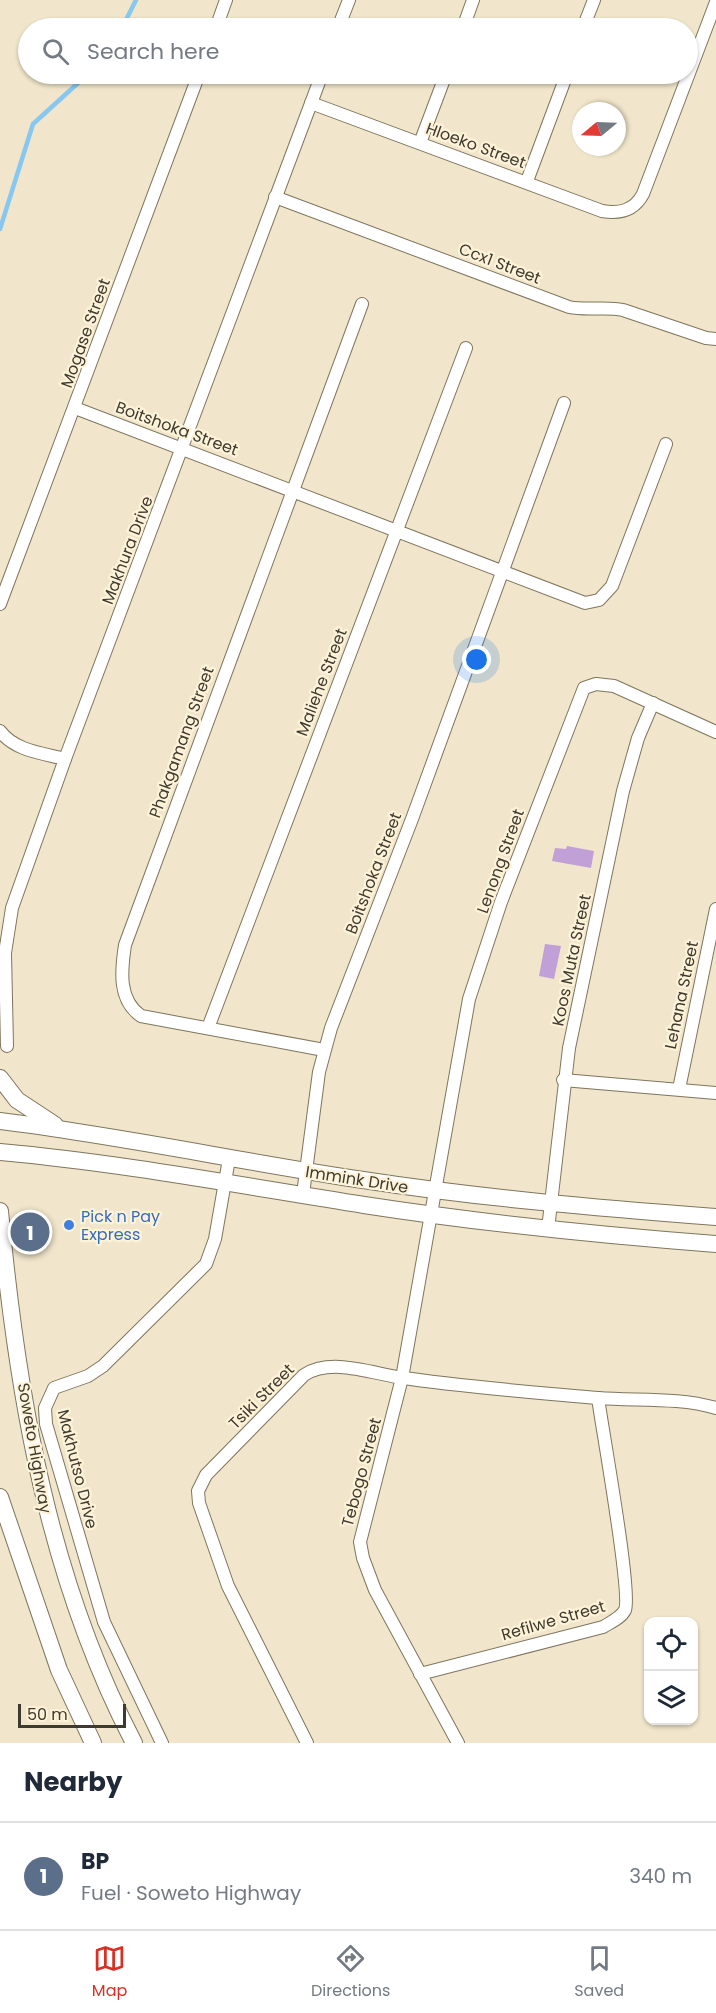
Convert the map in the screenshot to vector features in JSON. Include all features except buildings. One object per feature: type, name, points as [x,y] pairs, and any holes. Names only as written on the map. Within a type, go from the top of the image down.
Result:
[{"type":"main road","points":[[0,1078],[17,1100],[61,1128]]},
{"type":"main road","name":"Immink Drive","points":[[0,1121],[61,1128],[229,1159],[434,1190],[550,1204],[716,1217]]},
{"type":"main road","name":"Immink Drive","points":[[0,1152],[86,1159],[225,1184],[431,1215],[548,1229],[716,1244]]},
{"type":"main road","name":"Soweto Highway","points":[[0,1211],[35,1466],[46,1512],[89,1643],[134,1743]]},
{"type":"main road","points":[[0,1497],[55,1660],[93,1743]]},
{"type":"street","points":[[220,18],[226,0]]},
{"type":"street","points":[[342,18],[349,0]]},
{"type":"street","points":[[467,18],[473,0]]},
{"type":"street","points":[[587,18],[594,0]]},
{"type":"street","name":"Hloeko Street","points":[[698,49],[716,2]]},
{"type":"street","name":"Mogase Street","points":[[0,604],[195,84]]},
{"type":"street","name":"Makhura Drive","points":[[7,1046],[5,961],[7,926],[65,759],[318,84]]},
{"type":"street","points":[[420,143],[442,84]]},
{"type":"street","points":[[527,182],[563,84]]},
{"type":"street","name":"Hloeko Street","points":[[310,103],[602,211],[619,212],[630,209],[643,194],[685,84]]},
{"type":"street","name":"Ccx1 Street","points":[[275,197],[570,307],[590,311],[623,310],[706,338],[716,339]]},
{"type":"street","name":"Phakgamang Street","points":[[324,1050],[141,1016],[133,1011],[124,995],[123,958],[125,945],[291,489],[362,304]]},
{"type":"street","name":"Maliehe Street","points":[[208,1028],[466,348]]},
{"type":"street","name":"Boitshoka Street","points":[[303,1194],[324,1050],[564,403]]},
{"type":"street","name":"Boitshoka Street","points":[[75,408],[585,603],[606,595],[612,586],[666,444]]},
{"type":"street","name":"Lenong Street","points":[[434,1190],[476,973],[580,693],[590,686],[605,684],[716,732]]},
{"type":"street","name":"Koos Muta Street","points":[[548,1229],[563,1080],[624,791],[638,738],[653,703]]},
{"type":"street","points":[[0,731],[8,742],[19,747],[65,759]]},
{"type":"street","name":"Lehana Street","points":[[679,1089],[716,909]]},
{"type":"street","points":[[563,1080],[716,1094]]},
{"type":"street","name":"Makhutso Drive","points":[[162,1743],[104,1622],[46,1424],[45,1407],[54,1388],[88,1376],[103,1366],[206,1264],[215,1239],[229,1159]]},
{"type":"street","name":"Tebogo Street","points":[[434,1190],[402,1378],[360,1542],[363,1558],[375,1590],[458,1743]]},
{"type":"street","name":"Tsiki Street","points":[[307,1743],[228,1586],[200,1510],[198,1491],[206,1475],[313,1370],[330,1367],[402,1378],[598,1398],[697,1403],[716,1408]]},
{"type":"street","name":"Refilwe Street","points":[[420,1674],[603,1626],[617,1619],[625,1610],[622,1559],[598,1398]]},
{"type":"waterway","points":[[127,18],[136,0]]},
{"type":"waterway","points":[[0,229],[33,124],[77,84]]},
{"type":"place","name":"Pick n Pay Express","points":[[69,1225]]},
{"type":"place","name":"BP","points":[[30,1232]]}]
